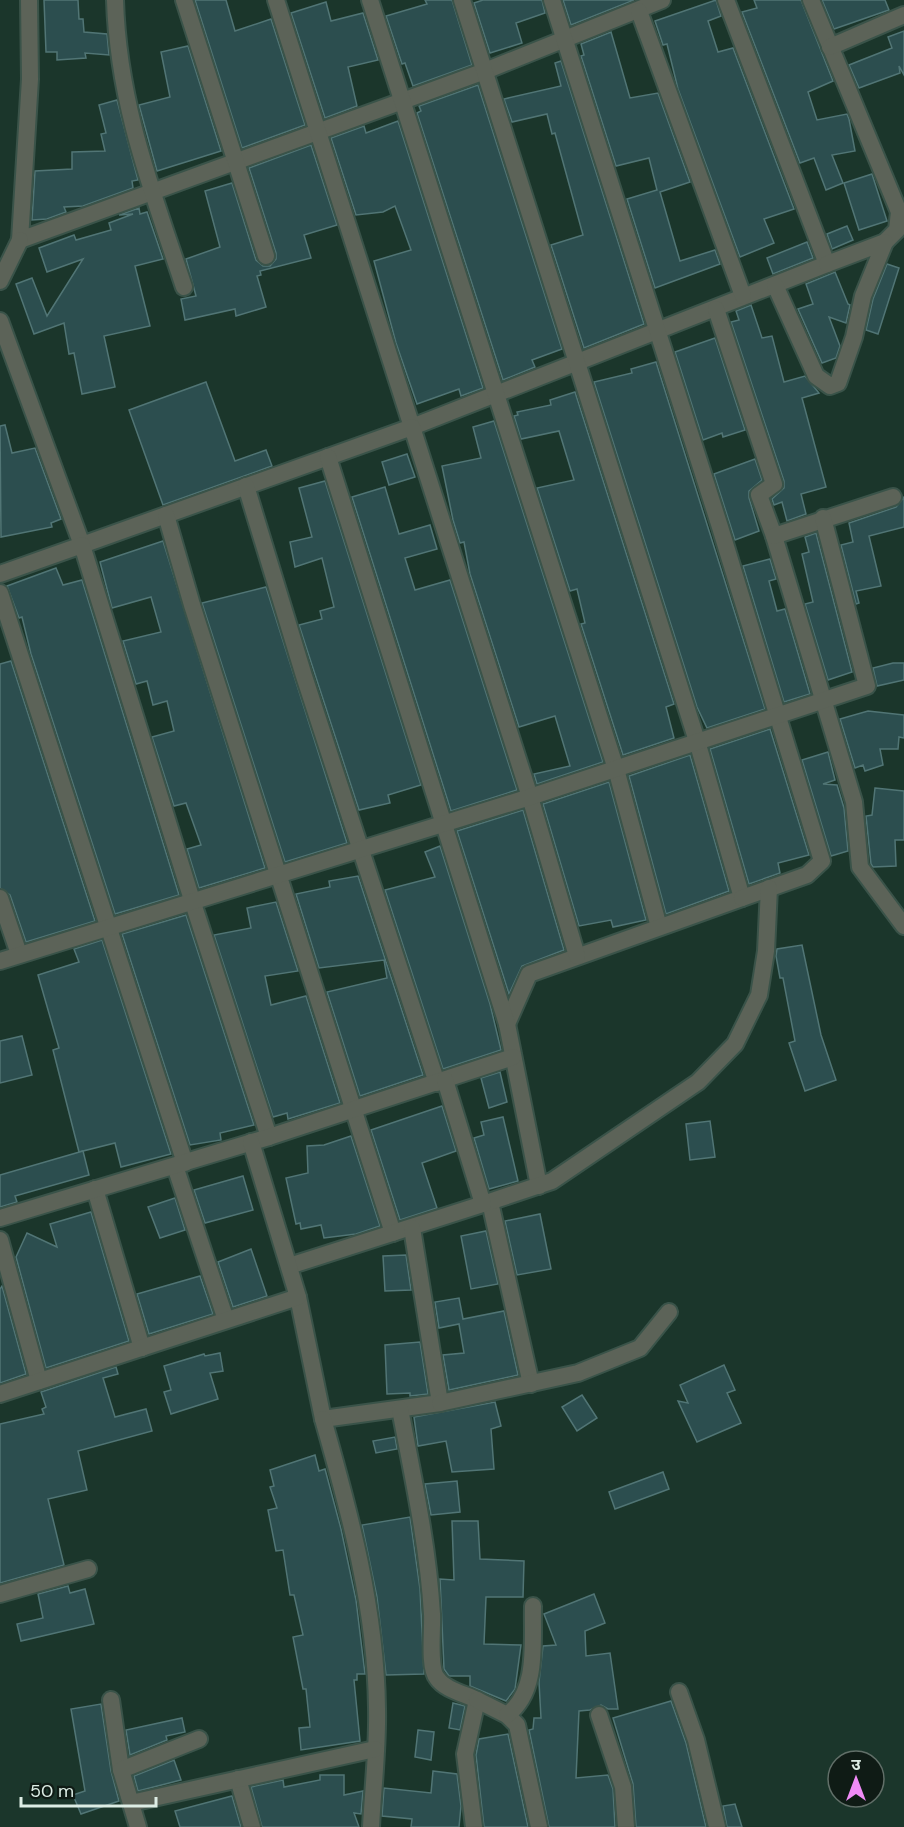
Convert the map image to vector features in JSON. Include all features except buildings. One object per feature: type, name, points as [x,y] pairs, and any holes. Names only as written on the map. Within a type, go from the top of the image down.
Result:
[{"type":"street","points":[[0,281],[20,240],[30,79],[29,0]]},
{"type":"street","points":[[115,0],[118,60],[128,111],[184,287]]},
{"type":"street","points":[[184,0],[234,164],[266,256]]},
{"type":"street","points":[[276,0],[530,797],[577,956]]},
{"type":"street","points":[[370,0],[616,769],[659,927]]},
{"type":"street","points":[[462,0],[697,741],[742,898]]},
{"type":"street","points":[[507,1024],[529,974],[807,875],[822,861],[720,527],[552,0]]},
{"type":"street","points":[[726,0],[827,264]]},
{"type":"street","points":[[775,285],[816,376],[831,386],[838,383],[854,337],[863,296],[885,242],[897,230],[899,212],[811,0]]},
{"type":"street","points":[[830,47],[904,14],[899,0]]},
{"type":"street","points":[[20,240],[485,71],[650,4],[744,296]]},
{"type":"street","points":[[0,574],[412,427],[885,242]]},
{"type":"street","points":[[716,309],[774,484],[759,495],[774,536],[854,802],[860,867],[904,926]]},
{"type":"street","points":[[0,321],[82,545],[192,900],[269,1137]]},
{"type":"street","points":[[328,457],[507,1024],[539,1186]]},
{"type":"street","points":[[246,486],[361,848],[441,1082],[486,1203],[531,1384]]},
{"type":"street","points":[[774,536],[893,497]]},
{"type":"street","points":[[166,515],[277,874],[393,1233]]},
{"type":"street","points":[[0,960],[530,797],[867,686],[824,518]]},
{"type":"street","points":[[0,592],[108,927],[226,1320]]},
{"type":"street","points":[[289,1266],[552,1181],[698,1082],[735,1044],[759,995],[766,951],[769,888]]},
{"type":"street","points":[[0,898],[20,954]]},
{"type":"street","points":[[0,1218],[269,1137],[513,1057]]},
{"type":"street","points":[[251,1142],[298,1297],[323,1419],[349,1508],[362,1569],[373,1646],[377,1708],[371,1827]]},
{"type":"street","points":[[95,1190],[142,1348]]},
{"type":"street","points":[[412,1228],[440,1403]]},
{"type":"street","points":[[0,1240],[39,1381]]},
{"type":"street","points":[[0,1394],[298,1297]]},
{"type":"street","points":[[323,1419],[440,1403],[578,1373],[640,1348],[669,1312]]},
{"type":"street","points":[[400,1409],[422,1529],[432,1614],[433,1668],[436,1678],[447,1687],[507,1714],[517,1725],[539,1827]]},
{"type":"street","points":[[0,1594],[88,1569]]},
{"type":"street","points":[[507,1714],[520,1705],[530,1679],[533,1606]]},
{"type":"street","points":[[679,1692],[696,1740],[717,1827]]},
{"type":"street","points":[[111,1700],[121,1770],[138,1827]]},
{"type":"street","points":[[474,1827],[465,1754],[477,1700]]},
{"type":"street","points":[[599,1714],[623,1787],[626,1827]]},
{"type":"street","points":[[121,1770],[199,1739]]},
{"type":"street","points":[[131,1803],[375,1749]]},
{"type":"street","points":[[238,1779],[252,1827]]}]
